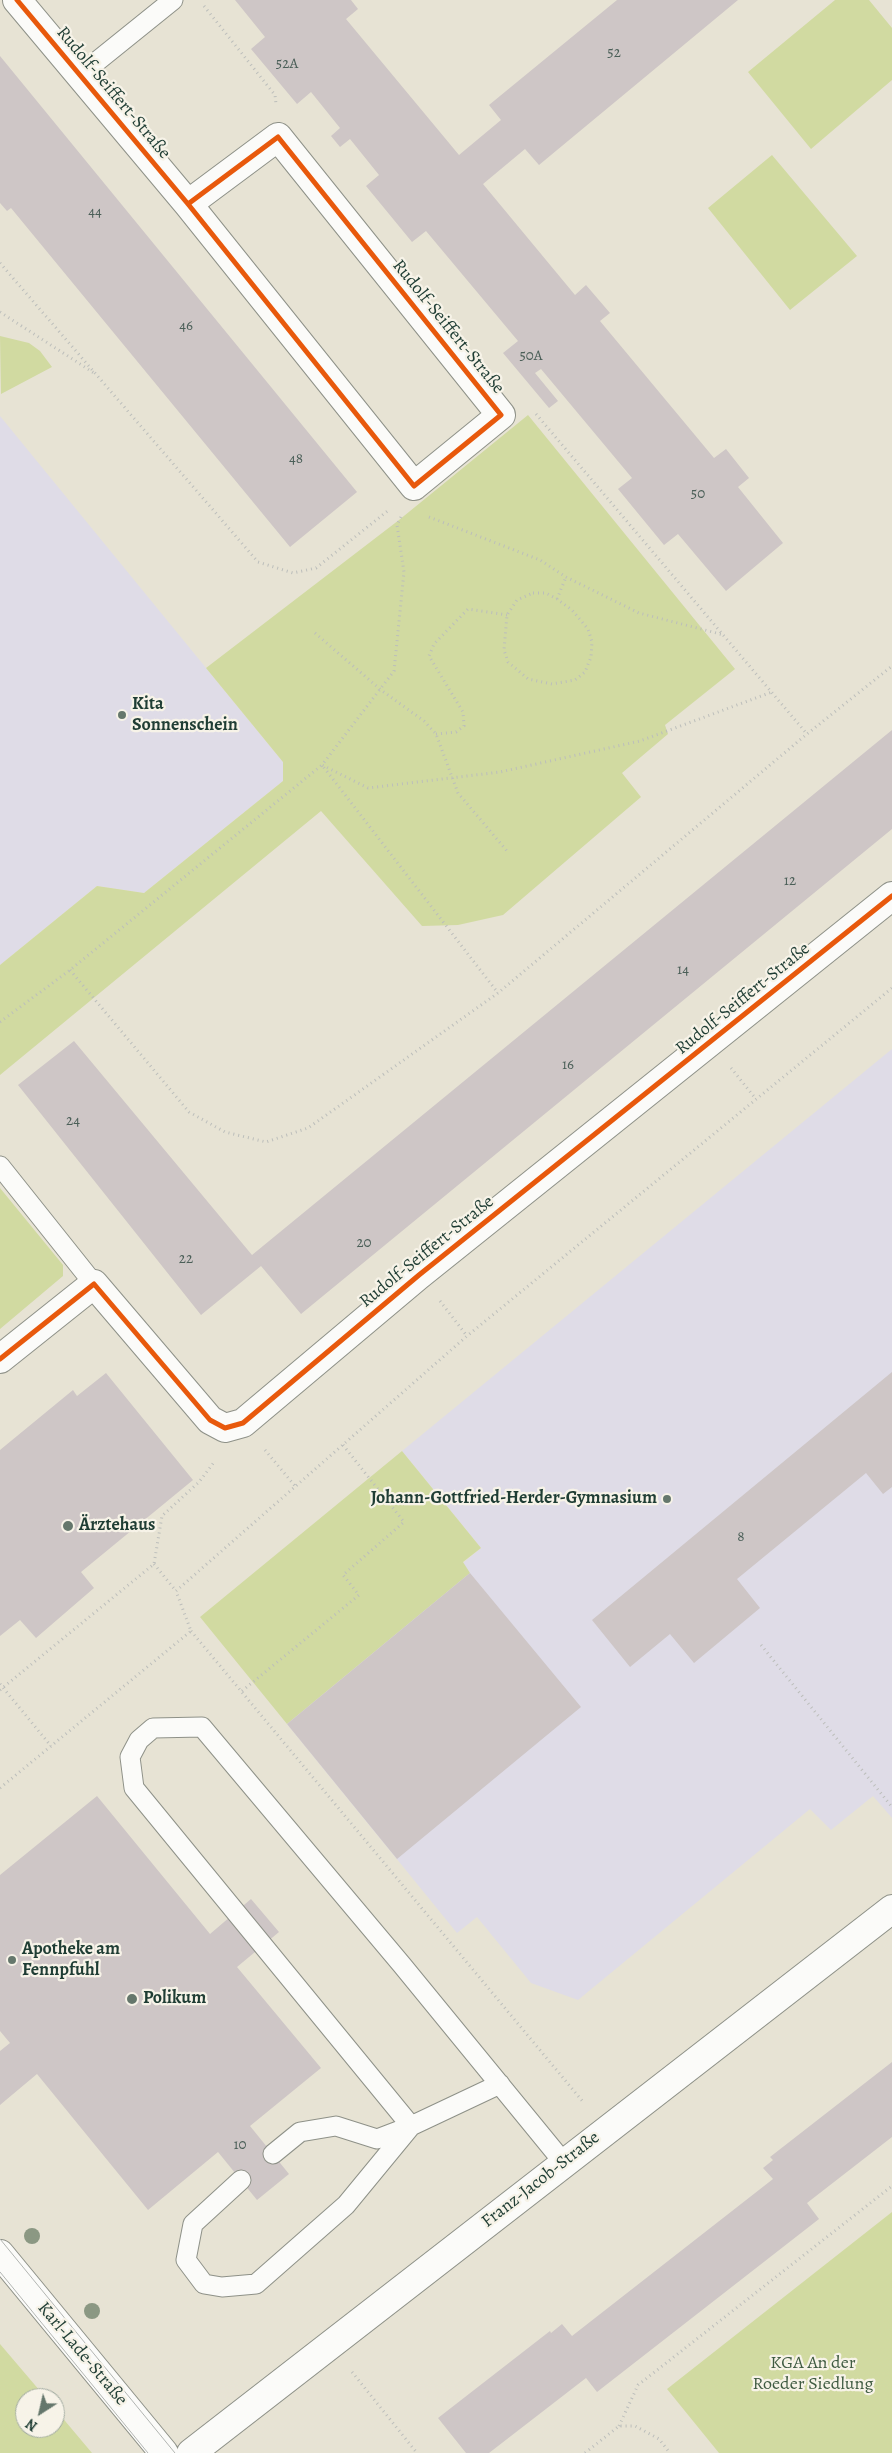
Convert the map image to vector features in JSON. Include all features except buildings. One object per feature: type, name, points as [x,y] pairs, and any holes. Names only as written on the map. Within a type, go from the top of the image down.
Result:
[{"type":"street","name":"Rudolf-Seiffert-Straße","points":[[17,0],[188,204],[414,486],[501,415],[278,137]]},
{"type":"street","points":[[188,204],[278,137]]},
{"type":"street","name":"Rudolf-Seiffert-Straße","points":[[234,1425],[892,896]]},
{"type":"street","points":[[0,1359],[94,1284],[210,1420],[234,1425]]},
{"type":"street","name":"Franz-Jacob-Straße","points":[[191,2453],[329,2344],[892,1909]]},
{"type":"street","name":"Karl-Lade-Straße","points":[[0,2254],[164,2453]]},
{"type":"lane","points":[[80,75],[173,0]]},
{"type":"lane","points":[[0,1166],[94,1284]]},
{"type":"lane","points":[[411,2126],[134,1788],[130,1757],[139,1740],[153,1728],[202,1727],[564,2163]]},
{"type":"lane","points":[[272,2154],[300,2132],[336,2126],[377,2139],[411,2126],[500,2084]]},
{"type":"lane","points":[[241,2180],[193,2224],[186,2260],[204,2284],[222,2287],[256,2284],[346,2205],[411,2126]]},
{"type":"path","points":[[199,0],[275,95],[278,137]]},
{"type":"path","points":[[0,263],[258,562],[293,573],[316,568],[390,509],[414,486]]},
{"type":"path","points":[[0,312],[97,375]]},
{"type":"path","points":[[501,415],[522,411],[538,414],[807,734]]},
{"type":"path","points":[[0,1022],[70,970],[322,765],[381,690],[394,671],[404,572],[397,525],[414,486]]},
{"type":"path","points":[[420,519],[428,516],[540,560],[566,577],[639,613],[724,635]]},
{"type":"path","points":[[397,525],[405,523]]},
{"type":"path","points":[[557,599],[566,577]]},
{"type":"path","points":[[533,593],[546,594],[557,599],[572,610],[588,629],[592,642],[591,657],[585,672],[574,680],[552,684],[528,679],[508,662],[504,650],[507,615],[517,600],[533,593]]},
{"type":"path","points":[[436,734],[456,732],[464,726],[464,712],[429,656],[434,644],[468,609],[507,615]]},
{"type":"path","points":[[315,633],[381,690],[424,721],[436,734],[458,793],[507,851]]},
{"type":"path","points":[[70,970],[189,1112],[225,1132],[266,1142],[308,1128],[498,993],[807,734],[892,666]]},
{"type":"path","points":[[322,765],[368,788],[500,772],[640,742],[772,692]]},
{"type":"path","points":[[322,765],[498,993]]},
{"type":"path","points":[[176,1591],[467,1336],[892,988]]},
{"type":"path","points":[[419,1275],[467,1336]]},
{"type":"path","points":[[51,1746],[1,1687],[154,1564],[162,1516],[199,1482],[220,1455],[234,1425],[295,1486]]},
{"type":"path","points":[[242,1692],[359,1595],[343,1575],[404,1522],[343,1444]]},
{"type":"path","points":[[154,1564],[176,1591],[191,1631],[606,2130]]},
{"type":"path","points":[[0,1788],[191,1631]]},
{"type":"path","points":[[761,1645],[892,1807]]},
{"type":"path","points":[[586,2453],[620,2426],[638,2386],[892,2186]]},
{"type":"path","points":[[329,2344],[417,2453]]},
{"type":"path","points":[[620,2426],[635,2426],[659,2439],[670,2453]]},
{"type":"shaded area","name":"Kita Sonnenschein","points":[[0,416],[283,762],[283,781],[144,893],[97,886],[0,965]]},
{"type":"shaded area","name":"Johann-Gottfried-Herder-Gymnasium","points":[[892,1049],[892,1818],[873,1796],[831,1830],[810,1809],[578,2000],[531,1983],[477,1917],[457,1933],[287,1724],[469,1573],[463,1563],[481,1548],[402,1451]]},
{"type":"green space","points":[[835,0],[869,0],[892,28],[892,80],[811,149],[748,72]]},
{"type":"green space","points":[[772,155],[857,256],[790,310],[708,208]]},
{"type":"green space","points":[[0,336],[29,343],[40,351],[52,367],[1,394]]},
{"type":"green space","points":[[528,415],[735,669],[665,725],[668,734],[622,773],[641,797],[503,915],[458,925],[422,926],[321,811],[0,1075],[0,965],[97,886],[144,893],[283,781],[283,762],[206,668],[399,520]]},
{"type":"green space","points":[[0,1188],[63,1265],[63,1276],[0,1329]]},
{"type":"green space","points":[[402,1451],[481,1548],[463,1562],[470,1573],[287,1724],[200,1617]]},
{"type":"green space","name":"KGA An der Roeder Siedlung","points":[[892,2212],[892,2453],[719,2453],[667,2389]]},
{"type":"green space","points":[[0,2344],[37,2388],[15,2388],[15,2438],[65,2438],[65,2421],[92,2453],[0,2453]]},
{"type":"tram line","points":[[0,2239],[175,2453]]},
{"type":"tram line","points":[[0,2272],[148,2453]]},
{"type":"cycle path","points":[[17,0],[188,204],[414,486],[501,415],[278,137],[188,204]]},
{"type":"cycle path","points":[[0,1359],[94,1284],[210,1420],[225,1428],[243,1423],[419,1275],[892,896]]},
{"type":"place","name":"Kita Sonnenschein","points":[[122,715]]},
{"type":"place","name":"Johann-Gottfried-Herder-Gymnasium","points":[[667,1499]]},
{"type":"place","name":"Ärztehaus","points":[[68,1526]]},
{"type":"place","name":"Apotheke am Fennpfuhl","points":[[12,1960]]},
{"type":"place","name":"Polikum","points":[[132,1999]]}]
